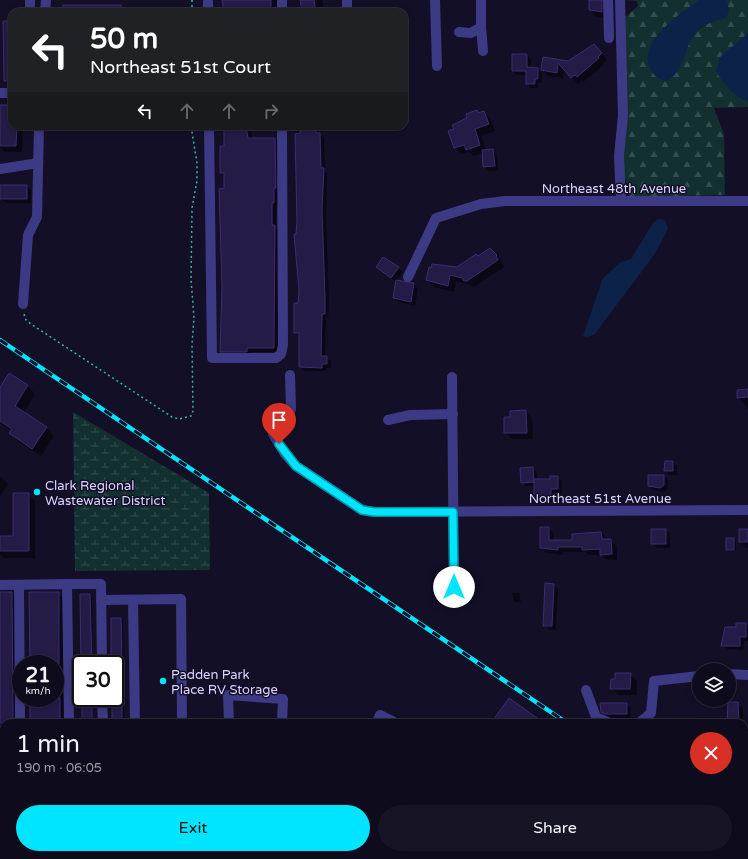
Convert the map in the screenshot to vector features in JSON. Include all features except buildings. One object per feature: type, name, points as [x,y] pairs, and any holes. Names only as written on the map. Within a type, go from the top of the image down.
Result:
[{"type":"street","points":[[435,0],[437,66]]},
{"type":"street","points":[[481,0],[483,51]]},
{"type":"street","points":[[608,0],[608,38]]},
{"type":"street","points":[[620,0],[623,115],[619,156],[621,201]]},
{"type":"street","points":[[459,32],[471,32],[481,27]]},
{"type":"street","points":[[23,304],[28,235],[37,217],[39,130]]},
{"type":"street","points":[[209,130],[212,358],[276,358],[281,354],[282,130]]},
{"type":"street","points":[[0,169],[38,163]]},
{"type":"street","name":"Northeast 48th Avenue","points":[[408,277],[436,218],[481,204],[505,201],[748,201]]},
{"type":"street","name":"Northeast 51st Avenue","points":[[290,375],[291,409],[288,416],[273,434],[285,454],[296,466],[362,510],[374,512],[748,510]]},
{"type":"street","points":[[452,376],[454,587]]},
{"type":"street","points":[[388,420],[410,415],[452,414]]},
{"type":"street","points":[[67,584],[69,719]]},
{"type":"street","points":[[0,585],[101,584],[102,655]]},
{"type":"street","points":[[19,585],[20,719]]},
{"type":"street","points":[[102,600],[181,599],[182,719]]},
{"type":"street","points":[[134,600],[135,719]]},
{"type":"street","points":[[736,674],[748,675]]},
{"type":"street","points":[[644,719],[651,714],[654,681],[692,677]]},
{"type":"street","points":[[586,690],[596,717],[601,719]]},
{"type":"street","points":[[229,719],[228,695],[283,699],[282,719]]},
{"type":"street","points":[[102,707],[103,719]]},
{"type":"street","points":[[378,719],[380,715],[388,719]]},
{"type":"path","points":[[23,304],[26,320],[62,345],[172,417],[179,420],[192,416],[192,344],[194,299],[191,279],[192,215],[197,181],[197,163],[192,130]]},
{"type":"green space","points":[[625,0],[748,0],[748,107],[714,108],[724,134],[725,195],[630,197],[623,170],[623,19],[638,6],[637,1]]},
{"type":"green space","points":[[73,412],[209,493],[210,570],[75,571]]},
{"type":"water","points":[[699,0],[727,0],[729,12],[726,17],[708,24],[698,31],[690,43],[678,71],[673,77],[667,81],[658,78],[654,75],[649,66],[648,56],[650,47],[664,28],[682,12]]},
{"type":"water","points":[[748,33],[748,102],[729,89],[716,71],[720,57]]},
{"type":"water","points":[[658,219],[665,220],[668,229],[654,255],[594,335],[587,337],[583,336],[603,278],[621,262],[631,259],[653,223]]},
{"type":"railway","points":[[0,340],[561,719]]},
{"type":"place","name":"Clark Regional Wastewater District","points":[[37,492]]},
{"type":"place","name":"Padden Park Place RV Storage","points":[[163,681]]},
{"type":"route","points":[[279,444],[285,454],[296,466],[362,510],[369,512],[453,512],[454,587]]}]
